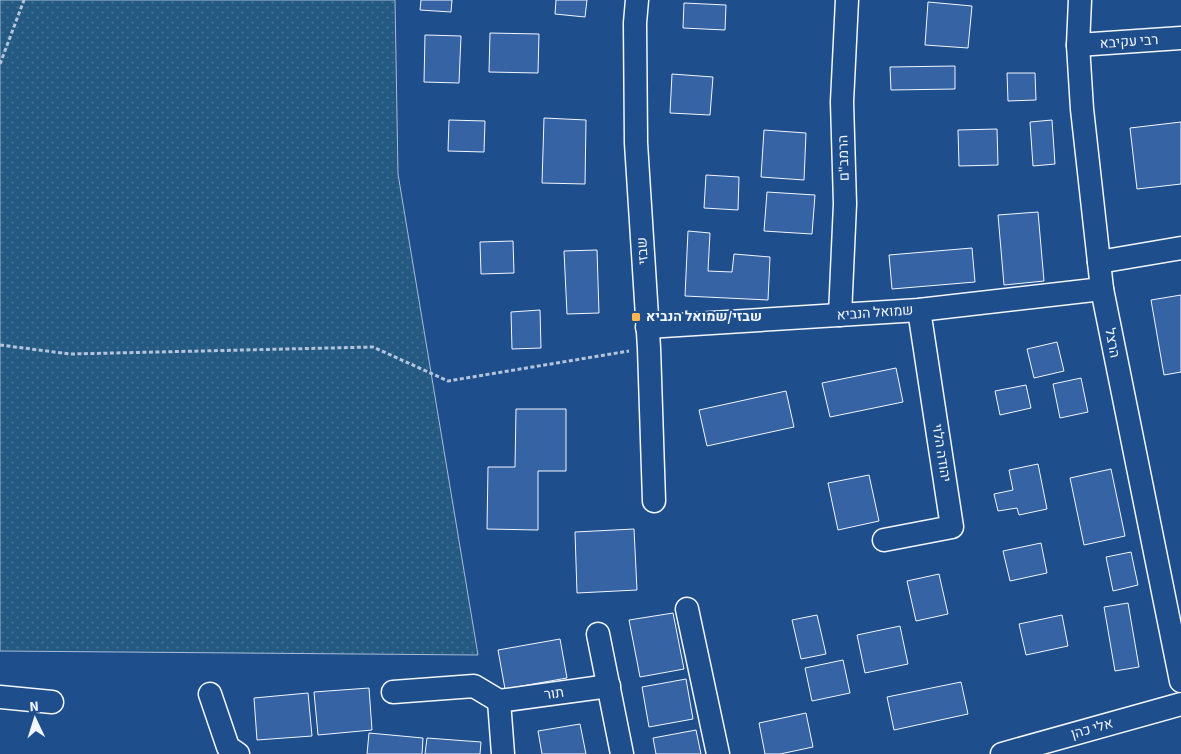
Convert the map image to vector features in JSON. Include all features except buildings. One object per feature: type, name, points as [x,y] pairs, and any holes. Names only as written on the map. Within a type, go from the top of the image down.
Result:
[{"type":"street","name":"שבזי","points":[[637,0],[635,24],[636,143],[648,337],[654,501]]},
{"type":"street","name":"הרמב\"ם","points":[[840,315],[845,204],[842,102],[847,0]]},
{"type":"street","name":"הרצל","points":[[1080,0],[1078,45],[1084,127],[1102,289],[1181,682]]},
{"type":"street","name":"רבי עקיבא","points":[[1078,45],[1181,38]]},
{"type":"street","points":[[1099,262],[1181,248]]},
{"type":"street","name":"שמואל הנביא","points":[[648,337],[840,315],[920,310],[1102,289]]},
{"type":"street","name":"יהודה הלוי","points":[[884,540],[952,528],[920,310]]},
{"type":"street","points":[[687,609],[718,754]]},
{"type":"street","points":[[598,634],[622,754]]},
{"type":"street","points":[[393,692],[474,686],[499,701],[504,754]]},
{"type":"street","name":"תור","points":[[499,701],[608,686]]},
{"type":"street","points":[[210,694],[228,747],[238,754]]},
{"type":"street","points":[[0,697],[52,702]]},
{"type":"street","name":"אלי כהן","points":[[1002,754],[1181,704]]},
{"type":"path","points":[[0,64],[24,0]]},
{"type":"path","points":[[0,345],[70,354],[374,347],[448,381],[648,337]]},
{"type":"shaded area","points":[[0,0],[395,0],[398,174],[478,655],[0,651]]},
{"type":"place","name":"שבזי/שמואל הנביא","points":[[636,317]]}]
